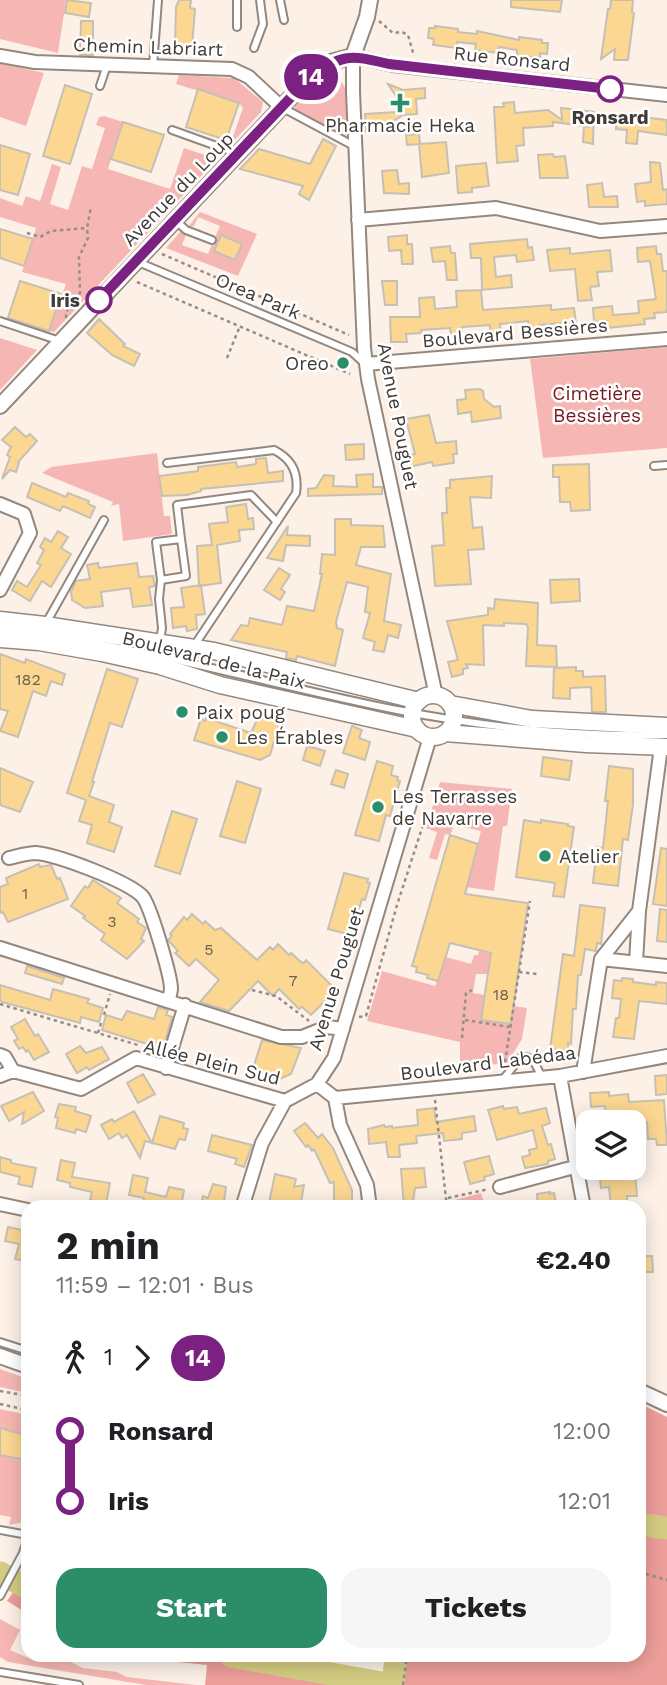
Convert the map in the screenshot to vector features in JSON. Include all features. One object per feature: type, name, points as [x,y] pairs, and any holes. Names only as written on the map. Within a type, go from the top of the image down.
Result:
[{"type":"main road","name":"Boulevard de la Paix","points":[[0,620],[40,629],[194,648],[415,707]]},
{"type":"main road","name":"Boulevard de la Paix","points":[[0,637],[102,653],[160,666],[220,685],[586,744],[665,743]]},
{"type":"main road","points":[[427,696],[438,720],[413,722],[415,707],[427,696]]},
{"type":"main road","name":"Boulevard de la Paix","points":[[438,720],[532,719],[667,726]]},
{"type":"street","points":[[353,56],[370,0]]},
{"type":"street","name":"Chemin Labriart","points":[[0,56],[35,62],[232,69],[249,78],[281,107]]},
{"type":"street","name":"Rue Ronsard","points":[[353,56],[389,64],[667,95]]},
{"type":"street","name":"Avenue du Loup","points":[[0,406],[310,77],[331,62],[353,56]]},
{"type":"street","name":"Avenue Pouguet","points":[[317,1084],[334,1058],[438,720],[366,364],[353,56]]},
{"type":"street","points":[[358,219],[496,208],[600,230],[667,226]]},
{"type":"street","name":"Boulevard Bessières","points":[[366,364],[667,340]]},
{"type":"street","points":[[0,504],[24,514],[30,534],[0,590]]},
{"type":"street","points":[[636,962],[639,911],[665,743]]},
{"type":"street","points":[[9,858],[36,853],[65,861],[113,879],[144,897],[169,978],[169,1000]]},
{"type":"street","points":[[583,1072],[601,958],[639,911]]},
{"type":"street","points":[[0,948],[281,1037],[302,1037],[327,1027],[344,1025]]},
{"type":"street","points":[[601,958],[667,966]]},
{"type":"street","points":[[166,1068],[185,1005]]},
{"type":"street","name":"Allée Plein Sud","points":[[0,1055],[5,1057],[6,1073],[81,1089],[136,1058],[285,1101]]},
{"type":"street","name":"Boulevard Labédaa","points":[[335,1098],[560,1076],[667,1056]]},
{"type":"street","points":[[560,1076],[576,1156]]},
{"type":"street","points":[[244,1200],[262,1143],[285,1101],[317,1084],[335,1098],[340,1125],[367,1185],[369,1200]]},
{"type":"street","points":[[500,1187],[576,1167]]},
{"type":"street","points":[[580,1180],[583,1200]]},
{"type":"street","points":[[0,1205],[21,1209]]},
{"type":"street","points":[[0,1356],[21,1364]]},
{"type":"street","points":[[646,1394],[667,1404]]},
{"type":"lane","points":[[153,66],[158,0]]},
{"type":"lane","points":[[237,0],[237,27]]},
{"type":"lane","points":[[254,48],[263,24],[260,0]]},
{"type":"lane","points":[[280,0],[284,20]]},
{"type":"lane","points":[[100,86],[107,65]]},
{"type":"lane","points":[[281,107],[355,146]]},
{"type":"lane","points":[[172,130],[238,154]]},
{"type":"lane","points":[[175,220],[186,230],[212,240]]},
{"type":"lane","name":"Orea Park","points":[[136,261],[352,352],[366,364]]},
{"type":"lane","points":[[0,321],[60,341]]},
{"type":"lane","points":[[167,463],[274,450],[286,456],[298,479],[296,493],[194,648]]},
{"type":"lane","points":[[654,466],[667,465]]},
{"type":"lane","points":[[161,580],[186,576],[177,505],[251,495],[277,522]]},
{"type":"lane","points":[[0,637],[40,629],[104,520]]},
{"type":"lane","points":[[159,643],[162,628],[159,599],[161,580],[156,542],[181,539]]},
{"type":"lane","points":[[0,629],[40,629],[415,707],[438,720]]},
{"type":"lane","points":[[501,1082],[521,1057],[526,1056],[533,1060],[542,1078]]},
{"type":"lane","points":[[0,1342],[21,1349]]},
{"type":"lane","points":[[0,1530],[21,1534]]},
{"type":"lane","points":[[2,1593],[21,1559]]},
{"type":"lane","points":[[0,1672],[79,1685]]},
{"type":"path","points":[[367,17],[378,21],[393,33],[402,32],[408,35],[414,56]]},
{"type":"path","points":[[75,315],[66,325],[66,312],[80,293],[79,257],[88,238],[91,207]]},
{"type":"path","points":[[26,233],[40,237],[51,232],[87,228]]},
{"type":"path","points":[[159,253],[349,335]]},
{"type":"path","points":[[137,282],[350,374]]},
{"type":"path","points":[[227,358],[240,326]]},
{"type":"path","points":[[344,1025],[366,1016],[424,822],[422,811]]},
{"type":"path","points":[[501,1082],[530,901]]},
{"type":"path","points":[[519,972],[537,974]]},
{"type":"path","points":[[104,1015],[113,983]]},
{"type":"path","points":[[252,990],[276,996],[314,1023]]},
{"type":"path","points":[[462,1038],[467,993],[472,990]]},
{"type":"path","points":[[0,1004],[99,1032],[101,1023]]},
{"type":"path","points":[[464,1020],[510,1027]]},
{"type":"path","points":[[434,1090],[444,1191],[448,1199],[500,1187]]},
{"type":"path","points":[[0,1391],[21,1395]]},
{"type":"path","points":[[0,1404],[21,1408]]},
{"type":"path","points":[[646,1574],[667,1580]]},
{"type":"path","points":[[403,1685],[406,1662]]},
{"type":"green space","points":[[0,0],[66,0],[58,53],[0,39]]},
{"type":"green space","points":[[0,63],[44,73],[26,126],[0,117]]},
{"type":"green space","points":[[179,75],[234,78],[263,102],[261,112],[230,145],[243,108],[239,103],[176,84]]},
{"type":"green space","points":[[320,79],[342,82],[346,90],[348,134],[343,137],[295,110],[295,104]]},
{"type":"green space","points":[[99,117],[123,122],[108,169],[170,189],[184,148],[217,159],[54,332],[49,331],[66,284],[22,272],[36,228],[0,217],[0,198],[22,206],[26,196],[40,201],[52,164],[61,167],[50,204],[68,210],[82,166],[92,169],[105,128],[96,125]]},
{"type":"green space","points":[[200,212],[257,234],[238,276],[166,248],[181,231],[187,232],[182,245],[208,254],[220,226],[198,217],[194,226],[188,227]]},
{"type":"green space","points":[[0,338],[37,350],[0,390]]},
{"type":"green space","name":"Cimetière Bessières","points":[[667,347],[667,448],[543,458],[530,359]]},
{"type":"green space","points":[[157,453],[164,516],[170,516],[172,534],[123,541],[119,504],[111,506],[113,502],[42,473],[51,467]]},
{"type":"green space","points":[[440,782],[512,789],[507,826],[503,826],[494,891],[466,887],[481,831],[454,825],[450,835],[445,834],[437,860],[429,858],[437,832],[426,828]]},
{"type":"green space","points":[[479,951],[491,954],[488,974],[476,974],[473,993],[485,995],[482,1020],[510,1024],[513,1006],[527,1008],[522,1039],[507,1063],[460,1068],[460,1042],[367,1021],[382,971],[435,986],[446,957],[471,964],[474,955],[478,955]]},
{"type":"green space","points":[[481,1193],[483,1200],[455,1200]]},
{"type":"green space","points":[[0,1369],[21,1376],[21,1392],[0,1387]]},
{"type":"green space","points":[[0,1409],[21,1414],[21,1434],[0,1428]]},
{"type":"green space","points":[[0,1455],[21,1459],[21,1523],[9,1525],[11,1517],[0,1515]]},
{"type":"green space","points":[[0,1619],[20,1630],[10,1650],[21,1655],[21,1662],[70,1662],[83,1668],[117,1672],[127,1677],[196,1685],[146,1685],[8,1662],[0,1657]]},
{"type":"shaded area","points":[[646,1406],[667,1417],[667,1685],[205,1685],[207,1665],[178,1662],[228,1662],[389,1680],[390,1662],[646,1662]]},
{"type":"shaded area","points":[[16,1588],[21,1590],[21,1610],[7,1601]]},
{"type":"building","points":[[67,0],[91,3],[89,17],[65,13]]},
{"type":"building","points":[[179,0],[191,0],[190,8],[195,9],[192,47],[175,46],[176,7]]},
{"type":"building","points":[[511,0],[562,0],[560,12],[511,7]]},
{"type":"building","points":[[611,0],[633,0],[628,60],[614,60],[615,49],[601,59]]},
{"type":"building","points":[[81,21],[93,21],[93,55],[80,55]]},
{"type":"building","points":[[435,26],[458,29],[458,32],[477,34],[477,31],[519,40],[519,37],[542,40],[542,43],[548,43],[547,54],[540,53],[540,58],[517,55],[517,50],[499,47],[498,53],[475,50],[476,44],[457,42],[456,48],[433,45],[434,39],[428,38],[429,28]]},
{"type":"building","points":[[388,84],[403,90],[425,88],[425,98],[416,99],[417,114],[403,115],[378,131],[366,132],[365,114],[397,112],[396,96]]},
{"type":"building","points":[[65,85],[92,94],[70,164],[43,156]]},
{"type":"building","points":[[198,89],[239,103],[226,140],[186,127]]},
{"type":"building","points":[[514,102],[515,113],[548,110],[562,120],[561,108],[594,112],[593,144],[583,142],[584,126],[553,122],[553,126],[523,128],[524,145],[516,146],[518,161],[497,163],[494,107],[504,107],[503,103]]},
{"type":"building","points":[[617,114],[667,120],[667,135],[638,131],[637,144],[626,143],[627,130],[616,129]]},
{"type":"building","points":[[123,122],[164,135],[151,172],[111,159]]},
{"type":"building","points":[[419,134],[420,144],[446,142],[449,173],[422,177],[419,144],[407,145],[406,135]]},
{"type":"building","points":[[323,139],[336,146],[309,200],[299,194],[303,186],[240,169],[259,149],[310,164]]},
{"type":"building","points":[[0,145],[30,154],[18,195],[0,190]]},
{"type":"building","points":[[553,154],[554,157],[565,156],[568,178],[540,178],[538,155]]},
{"type":"building","points":[[650,162],[660,163],[663,190],[667,189],[667,204],[645,206],[645,201],[637,202],[635,184],[651,182]]},
{"type":"building","points":[[486,163],[489,186],[472,188],[472,192],[458,193],[456,166]]},
{"type":"building","points":[[397,170],[399,184],[409,183],[409,194],[384,193],[382,171]]},
{"type":"building","points":[[602,183],[604,197],[617,196],[618,207],[589,207],[587,185]]},
{"type":"building","points":[[0,229],[33,239],[24,266],[0,258]]},
{"type":"building","points":[[221,235],[242,244],[235,260],[214,251]]},
{"type":"building","points":[[407,235],[407,244],[412,244],[413,264],[402,264],[401,250],[389,251],[388,237]]},
{"type":"building","points":[[527,239],[528,248],[532,247],[534,260],[517,262],[516,255],[494,257],[496,277],[511,275],[512,287],[482,290],[481,258],[471,258],[470,244]]},
{"type":"building","points":[[450,246],[451,253],[455,253],[457,280],[447,280],[445,261],[433,262],[431,248]]},
{"type":"building","points":[[656,246],[657,254],[661,254],[663,271],[667,271],[667,312],[654,313],[655,318],[644,319],[645,324],[608,328],[607,321],[594,322],[593,308],[612,306],[613,315],[639,313],[638,301],[656,299],[650,261],[638,262],[637,248]]},
{"type":"building","points":[[570,248],[570,254],[610,250],[612,271],[597,272],[599,286],[590,287],[592,300],[578,301],[575,269],[550,271],[547,250]]},
{"type":"building","points":[[20,281],[61,294],[49,331],[8,318]]},
{"type":"building","points":[[382,281],[397,281],[397,305],[385,305]]},
{"type":"building","points":[[481,290],[483,310],[551,305],[551,310],[574,308],[576,322],[539,325],[540,333],[530,334],[528,321],[500,324],[501,334],[490,335],[490,325],[462,327],[462,334],[451,335],[450,328],[421,330],[422,333],[406,334],[407,342],[391,342],[390,317],[420,317],[419,298],[434,297],[435,309],[457,307],[456,291]]},
{"type":"building","points":[[99,319],[125,344],[123,346],[140,354],[134,366],[112,355],[87,333]]},
{"type":"building","points":[[480,389],[484,399],[494,407],[500,406],[501,418],[472,422],[471,412],[458,414],[457,400],[466,399],[465,390]]},
{"type":"building","points":[[429,415],[436,443],[456,441],[457,454],[453,454],[454,463],[433,466],[432,462],[400,469],[398,458],[415,454],[406,419]]},
{"type":"building","points":[[15,427],[26,437],[30,434],[37,441],[18,462],[16,472],[10,470],[2,479],[11,447],[2,440]]},
{"type":"building","points":[[364,444],[364,459],[346,460],[345,445]]},
{"type":"building","points":[[266,458],[268,473],[283,471],[283,481],[201,489],[187,495],[162,496],[159,476],[236,462],[237,467],[256,464],[256,459]]},
{"type":"building","points":[[589,464],[590,510],[571,511],[570,502],[560,502],[559,477],[553,477],[553,465]]},
{"type":"building","points":[[373,474],[373,487],[382,487],[382,494],[308,496],[308,489],[316,488],[324,475],[334,476],[333,486],[357,487],[356,475]]},
{"type":"building","points":[[492,476],[491,498],[470,497],[473,528],[482,527],[484,549],[468,550],[471,584],[435,586],[432,546],[444,545],[442,513],[447,513],[446,488],[450,488],[450,480]]},
{"type":"building","points":[[32,483],[66,497],[68,493],[89,501],[88,504],[95,507],[90,518],[63,506],[60,511],[27,497]]},
{"type":"building","points":[[246,504],[248,519],[253,518],[254,529],[239,530],[240,541],[217,545],[221,583],[199,586],[197,546],[212,545],[209,524],[228,522],[226,507]]},
{"type":"building","points":[[335,519],[351,519],[351,525],[383,526],[385,547],[361,547],[356,565],[391,574],[384,621],[401,625],[398,638],[388,635],[384,652],[373,650],[375,642],[363,638],[370,613],[365,612],[368,587],[347,582],[336,622],[337,628],[343,630],[335,666],[297,656],[296,660],[286,658],[287,652],[231,640],[241,625],[248,626],[250,618],[282,625],[287,606],[314,611],[322,574],[322,554],[335,555]]},
{"type":"building","points":[[288,526],[287,535],[310,536],[310,546],[286,545],[283,561],[267,558]]},
{"type":"building","points":[[58,531],[68,537],[61,548],[71,554],[51,587],[42,581],[30,601],[12,590],[17,581],[27,587],[41,565],[37,563],[44,550],[40,547],[45,538],[51,542]]},
{"type":"building","points":[[98,563],[99,568],[137,563],[139,577],[153,576],[155,586],[149,587],[152,605],[133,607],[130,588],[101,592],[103,606],[85,608],[72,600],[71,592],[76,581],[90,579],[87,565]]},
{"type":"building","points":[[279,568],[290,575],[281,589],[285,592],[280,600],[264,590]]},
{"type":"building","points":[[579,579],[580,601],[551,603],[550,580]]},
{"type":"building","points":[[201,585],[205,614],[196,615],[197,629],[187,631],[186,626],[173,628],[171,608],[184,607],[181,588]]},
{"type":"building","points":[[495,599],[538,603],[537,645],[556,646],[557,667],[526,666],[526,624],[483,625],[484,665],[466,664],[468,668],[463,669],[463,674],[452,677],[448,662],[458,660],[447,621],[488,615],[488,608],[494,609]]},
{"type":"building","points":[[0,654],[25,663],[26,659],[65,674],[62,685],[51,681],[46,696],[33,691],[18,737],[0,731],[8,711],[0,709]]},
{"type":"building","points":[[576,667],[576,671],[583,671],[583,677],[605,676],[606,712],[592,712],[591,687],[570,688],[570,699],[553,698],[554,668]]},
{"type":"building","points":[[107,669],[138,679],[122,727],[110,723],[89,796],[114,805],[109,822],[122,827],[114,852],[87,843],[92,825],[79,821],[86,800],[67,793]]},
{"type":"building","name":"Les Érables","points":[[260,713],[281,720],[270,755],[260,760],[194,740],[201,719],[205,721],[206,718],[251,733]]},
{"type":"building","points":[[352,726],[362,730],[359,738],[370,742],[365,760],[343,753]]},
{"type":"building","points":[[307,746],[325,751],[320,766],[303,760]]},
{"type":"building","points":[[543,757],[572,761],[569,780],[541,776]]},
{"type":"building","name":"Les Terrasses de Navarre","points":[[377,761],[393,766],[391,775],[398,777],[397,780],[400,781],[390,816],[386,815],[379,841],[355,835]]},
{"type":"building","points":[[609,766],[633,769],[633,804],[628,840],[623,839],[618,886],[593,883],[597,847],[603,848]]},
{"type":"building","points":[[0,768],[33,782],[20,812],[0,805]]},
{"type":"building","points":[[336,770],[348,774],[344,788],[331,784]]},
{"type":"building","points":[[237,781],[261,789],[245,843],[220,836]]},
{"type":"building","points":[[172,811],[197,819],[180,874],[155,866]]},
{"type":"building","name":"Atelier","points":[[524,820],[541,823],[541,820],[574,827],[564,897],[553,896],[555,883],[516,877]]},
{"type":"building","points":[[450,835],[478,844],[465,894],[528,903],[511,1024],[481,1020],[491,953],[450,943],[438,981],[416,972],[417,967],[412,966]]},
{"type":"building","points":[[661,848],[667,849],[667,906],[653,904]]},
{"type":"building","points":[[39,864],[40,867],[51,865],[57,879],[60,878],[68,899],[8,922],[3,912],[0,913],[0,887],[8,884],[6,878]]},
{"type":"building","points":[[344,873],[368,879],[367,882],[370,883],[351,935],[328,929]]},
{"type":"building","points":[[93,880],[121,898],[117,903],[139,919],[137,922],[146,928],[141,939],[144,941],[127,959],[101,940],[105,934],[71,906],[85,886],[88,888]]},
{"type":"building","points":[[580,905],[605,908],[601,944],[597,943],[596,951],[585,949],[581,975],[578,975],[576,1009],[573,1009],[571,1044],[568,1043],[568,1051],[550,1049],[563,954],[574,956]]},
{"type":"building","points":[[660,909],[667,910],[667,942],[657,941]]},
{"type":"building","points":[[192,914],[215,930],[221,928],[257,960],[270,947],[273,950],[278,944],[301,962],[306,960],[335,989],[334,992],[311,1015],[302,1007],[299,1009],[279,989],[273,996],[258,981],[229,1011],[200,1002],[219,980],[196,959],[189,966],[175,953],[178,951],[168,940],[184,917],[187,920]]},
{"type":"building","points":[[27,966],[64,978],[62,984],[25,973]]},
{"type":"building","points":[[622,978],[656,985],[656,982],[667,983],[667,1004],[639,1001],[634,1039],[613,1037],[621,999],[612,998],[614,980],[622,981]]},
{"type":"building","points":[[0,985],[50,1000],[53,989],[89,999],[87,1003],[103,1008],[99,1022],[81,1017],[80,1023],[2,1002]]},
{"type":"building","points":[[158,1007],[168,1010],[166,1015],[172,1017],[163,1049],[102,1030],[106,1015],[122,1020],[127,1011],[154,1019]]},
{"type":"building","points":[[25,1019],[49,1052],[34,1060],[28,1050],[26,1052],[23,1047],[19,1049],[14,1041],[18,1039],[11,1027]]},
{"type":"building","points":[[262,1040],[301,1048],[291,1074],[280,1079],[252,1072]]},
{"type":"building","points":[[80,1046],[86,1053],[102,1047],[109,1059],[77,1073],[66,1054]]},
{"type":"building","points":[[143,1074],[155,1094],[138,1103],[127,1083]]},
{"type":"building","points":[[667,1075],[667,1094],[656,1095],[655,1076]]},
{"type":"building","points":[[33,1092],[44,1111],[22,1124],[24,1112],[9,1121],[1,1106]]},
{"type":"building","points":[[609,1092],[609,1096],[628,1094],[629,1102],[664,1100],[667,1145],[657,1145],[656,1139],[648,1139],[646,1110],[605,1110],[605,1106],[591,1107],[590,1093]]},
{"type":"building","points":[[59,1104],[76,1107],[75,1111],[91,1116],[86,1132],[76,1129],[75,1133],[56,1128],[58,1118],[55,1117]]},
{"type":"building","points":[[503,1106],[504,1109],[517,1107],[519,1114],[546,1108],[550,1123],[542,1126],[555,1159],[548,1161],[548,1164],[525,1168],[522,1157],[530,1155],[529,1150],[537,1148],[533,1130],[497,1140],[488,1110]]},
{"type":"building","points":[[434,1108],[436,1122],[474,1116],[476,1131],[462,1133],[462,1139],[444,1141],[443,1133],[416,1136],[417,1143],[399,1145],[400,1157],[388,1157],[386,1142],[369,1144],[368,1129],[384,1125],[392,1128],[418,1125],[417,1110]]},
{"type":"building","points":[[134,1111],[152,1143],[145,1141],[140,1158],[127,1135],[122,1138],[119,1133],[109,1139],[101,1125],[112,1119],[114,1122]]},
{"type":"building","points":[[160,1116],[184,1123],[183,1128],[188,1129],[185,1140],[179,1139],[175,1149],[152,1143]]},
{"type":"building","points":[[305,1123],[318,1138],[322,1134],[333,1148],[352,1190],[352,1200],[334,1200],[334,1182],[330,1183],[314,1149],[312,1151],[308,1145],[306,1147],[294,1131]]},
{"type":"building","points":[[212,1135],[252,1145],[244,1167],[235,1164],[237,1159],[208,1151]]},
{"type":"building","points":[[489,1156],[494,1174],[470,1184],[464,1162]]},
{"type":"building","points":[[0,1157],[11,1160],[11,1163],[36,1168],[32,1187],[18,1184],[20,1177],[0,1172]]},
{"type":"building","points":[[61,1160],[75,1163],[72,1177],[110,1183],[107,1200],[90,1200],[92,1192],[70,1187],[70,1183],[57,1180]]},
{"type":"building","points":[[424,1168],[426,1187],[415,1188],[413,1200],[403,1200],[401,1169]]},
{"type":"building","points":[[275,1174],[296,1179],[294,1187],[304,1185],[301,1200],[270,1200]]},
{"type":"building","points":[[133,1175],[148,1178],[145,1192],[166,1197],[169,1187],[184,1190],[182,1200],[144,1200],[129,1195]]},
{"type":"building","points":[[600,1180],[636,1180],[637,1196],[627,1196],[627,1200],[610,1200],[609,1187],[601,1188]]},
{"type":"building","points":[[213,1184],[226,1187],[224,1200],[202,1200],[203,1196],[208,1198]]},
{"type":"building","points":[[554,1193],[555,1200],[537,1200],[537,1194]]},
{"type":"building","points":[[8,1227],[21,1230],[21,1260],[15,1259],[19,1244],[5,1241]]},
{"type":"building","points":[[646,1256],[652,1256],[653,1272],[646,1272]]},
{"type":"building","points":[[0,1428],[21,1434],[21,1459],[0,1455]]},
{"type":"waterway","points":[[646,1525],[667,1528]]},
{"type":"waterway","points":[[0,1573],[21,1584]]},
{"type":"waterway","points":[[265,1662],[393,1685],[395,1662]]},
{"type":"bus line","name":"14","points":[[99,300],[310,77],[331,62],[353,56],[389,64],[610,89]]},
{"type":"place","name":"Ronsard","points":[[610,89]]},
{"type":"place","name":"Pharmacie Heka","points":[[400,103]]},
{"type":"place","name":"Iris","points":[[99,300]]},
{"type":"place","name":"Oreo","points":[[343,363]]},
{"type":"place","name":"Paix poug","points":[[182,712]]},
{"type":"place","name":"Les Érables","points":[[222,737]]},
{"type":"place","name":"Les Terrasses de Navarre","points":[[378,807]]},
{"type":"place","name":"Atelier","points":[[545,856]]}]
